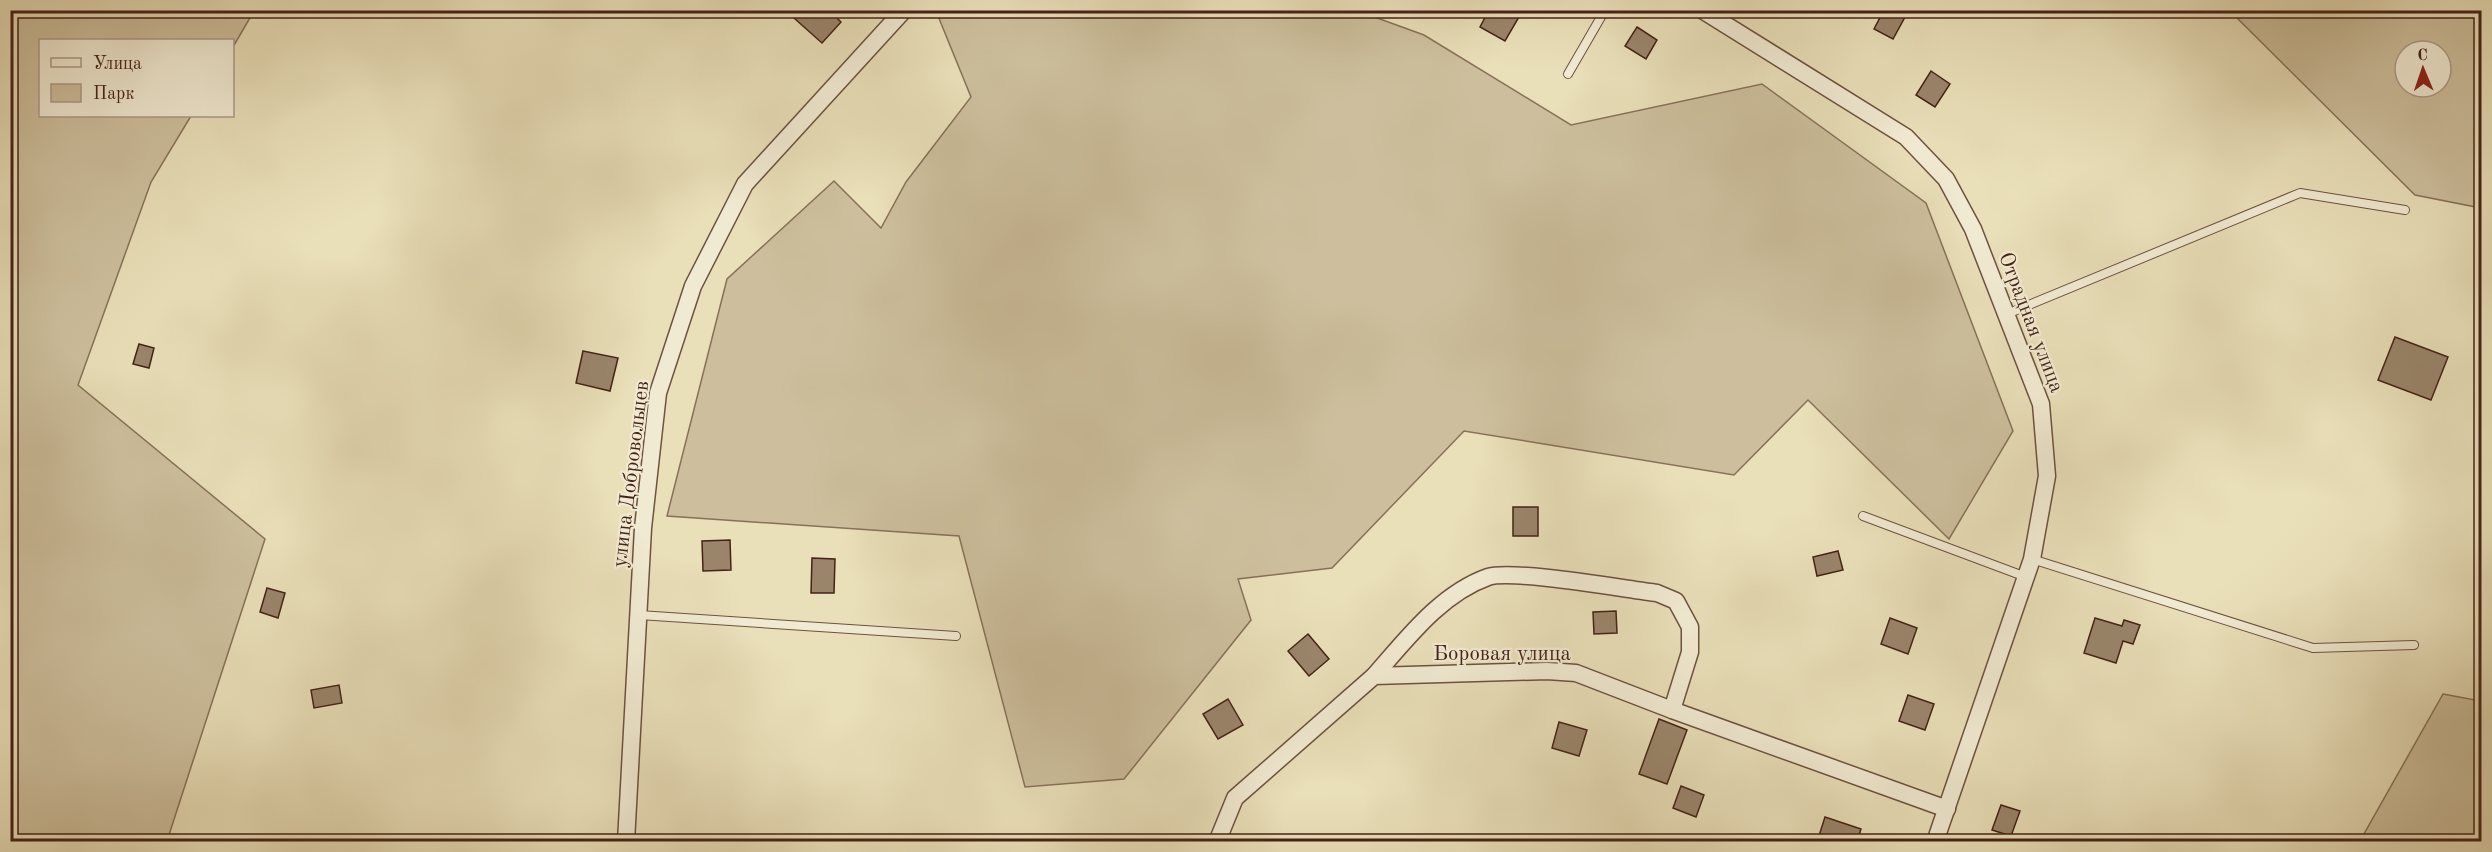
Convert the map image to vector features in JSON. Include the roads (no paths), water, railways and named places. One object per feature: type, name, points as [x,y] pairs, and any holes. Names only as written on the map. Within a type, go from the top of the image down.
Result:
[{"type":"street","name":"улица Добровольцев","points":[[626,842],[643,528],[657,393],[693,286],[745,184],[904,10]]},
{"type":"street","name":"Отрадная улица","points":[[1702,10],[1906,136],[1946,179],[1973,229],[2041,404],[2048,476],[2032,559],[1935,842]]},
{"type":"street","points":[[1217,842],[1235,798],[1374,676],[1422,621],[1468,587],[1490,576],[1518,576],[1657,593],[1676,601],[1690,627],[1690,652],[1672,711]]},
{"type":"street","name":"Боровая улица","points":[[1374,676],[1547,671],[1575,673],[1672,711],[1947,809]]},
{"type":"lane","points":[[1568,74],[1605,10]]},
{"type":"lane","points":[[2007,314],[2300,193],[2405,210]]},
{"type":"lane","points":[[1863,516],[2026,577]]},
{"type":"lane","points":[[2032,559],[2313,648],[2414,645]]},
{"type":"lane","points":[[639,615],[956,636]]}]
